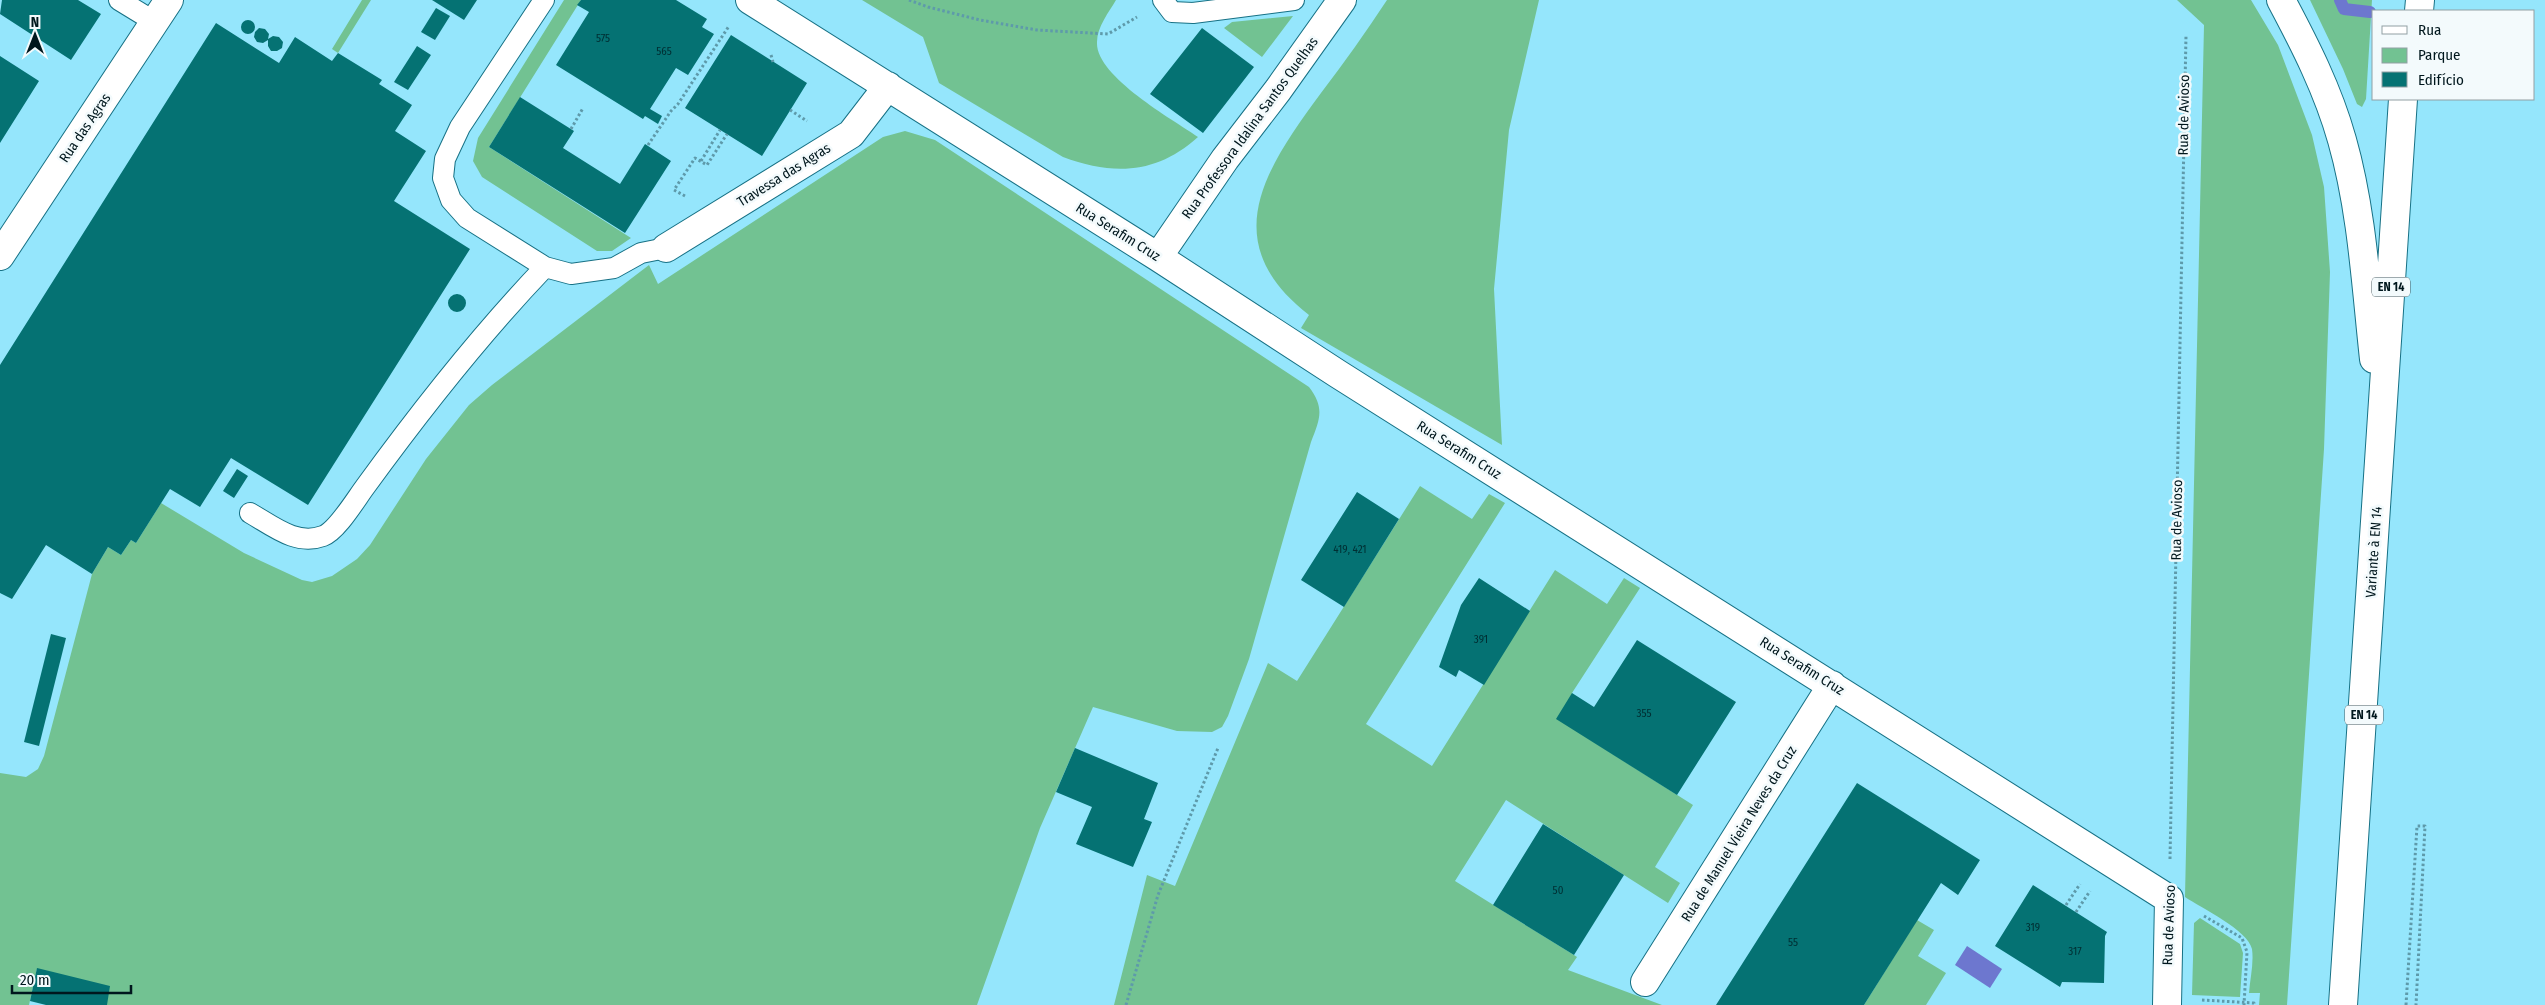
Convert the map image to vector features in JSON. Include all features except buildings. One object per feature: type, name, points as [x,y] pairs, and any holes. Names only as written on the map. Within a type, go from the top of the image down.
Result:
[{"type":"street","name":"Rua Professora Idalina Santos Quelhas","points":[[1158,257],[1225,159],[1278,90],[1342,0]]},
{"type":"street","points":[[2281,0],[2310,53],[2342,140],[2357,217],[2382,425]]},
{"type":"street","name":"Rua Serafim Cruz","points":[[742,10],[888,86],[1158,257],[1354,385],[2169,899]]},
{"type":"street","name":"Rua das Agras","points":[[0,256],[162,11]]},
{"type":"street","name":"Travessa das Agras","points":[[666,248],[851,134],[888,86]]},
{"type":"street","name":"Variante à EN 14","points":[[2343,1005],[2403,100]]},
{"type":"street","points":[[2401,149],[2407,100]]},
{"type":"street","name":"Rua de Manuel Vieira Neves da Cruz","points":[[1645,982],[1832,685]]},
{"type":"street","name":"Rua de Avioso","points":[[2167,1005],[2169,899]]},
{"type":"lane","points":[[119,0],[162,11]]},
{"type":"lane","points":[[544,0],[460,128],[445,159],[443,178],[451,200],[467,218],[546,266],[572,274],[614,268],[641,253],[666,248]]},
{"type":"lane","points":[[1163,1],[1172,12],[1193,13],[1294,0]]},
{"type":"lane","points":[[250,513],[296,539],[324,536],[343,517],[429,400],[498,317],[546,266]]},
{"type":"path","points":[[909,0],[928,7],[980,20],[1036,30],[1108,34],[1163,1]]},
{"type":"path","points":[[648,145],[742,10]]},
{"type":"path","name":"Rua de Avioso","points":[[2169,899],[2186,36]]},
{"type":"path","points":[[571,129],[583,108]]},
{"type":"path","points":[[701,161],[720,130]]},
{"type":"path","points":[[718,216],[674,190],[695,158],[707,165],[727,134]]},
{"type":"path","points":[[1126,1005],[1158,895],[1218,748]]},
{"type":"path","points":[[2406,1005],[2417,826],[2425,826],[2416,1005]]},
{"type":"path","points":[[2169,899],[2193,909],[2242,938],[2247,952],[2244,1003]]},
{"type":"path","points":[[2197,1000],[2254,1002],[2254,1005]]},
{"type":"green space","points":[[362,0],[371,0],[338,53],[332,49]]},
{"type":"green space","points":[[564,0],[581,0],[489,147],[631,238],[612,251],[597,251],[482,177],[473,161],[478,138]]},
{"type":"green space","points":[[862,0],[1116,0],[1099,31],[1097,42],[1100,55],[1108,69],[1137,96],[1198,137],[1183,149],[1167,158],[1151,165],[1134,168],[1100,167],[1063,157],[939,83],[923,37]]},
{"type":"green space","points":[[1387,0],[1539,0],[1509,130],[1494,289],[1502,445],[1301,328],[1309,315],[1280,288],[1263,260],[1257,233],[1259,205],[1268,177],[1282,149]]},
{"type":"green space","points":[[2177,0],[2251,0],[2278,45],[2312,135],[2324,187],[2330,272],[2324,449],[2287,1005],[2259,1005],[2260,993],[2249,993],[2252,949],[2249,942],[2233,927],[2185,897],[2204,25]]},
{"type":"green space","points":[[2310,0],[2372,0],[2366,99],[2362,107],[2357,104],[2343,69]]},
{"type":"green space","points":[[1293,16],[1262,57],[1224,28],[1232,22]]},
{"type":"green space","points":[[905,131],[935,140],[1309,387],[1314,394],[1319,408],[1319,420],[1249,659],[1228,716],[1222,727],[1212,732],[1177,731],[1093,707],[1040,828],[977,1005],[107,1005],[37,969],[29,1005],[0,1005],[0,773],[26,777],[38,769],[44,756],[92,574],[108,547],[121,555],[131,540],[136,543],[161,503],[244,553],[302,580],[312,582],[332,576],[357,559],[370,545],[426,459],[469,405],[492,385],[649,265],[658,284],[883,137]]},
{"type":"green space","points":[[1420,486],[1472,519],[1489,494],[1505,503],[1366,724],[1432,766],[1555,570],[1607,604],[1624,578],[1640,588],[1572,693],[1578,732],[1693,805],[1655,867],[1680,883],[1668,903],[1506,800],[1455,881],[1577,957],[1568,970],[1662,1005],[1114,1005],[1147,875],[1175,886],[1268,663],[1297,681]]},
{"type":"green space","points":[[2200,918],[2240,944],[2243,953],[2240,997],[2192,995],[2194,923]]},
{"type":"green space","points":[[1917,920],[1934,930],[1918,956],[1946,973],[1926,1005],[1864,1005]]},
{"type":"water","points":[[1967,946],[2002,969],[1990,988],[1955,965]]},
{"type":"waterway","points":[[2340,0],[2344,9],[2370,12]]}]
